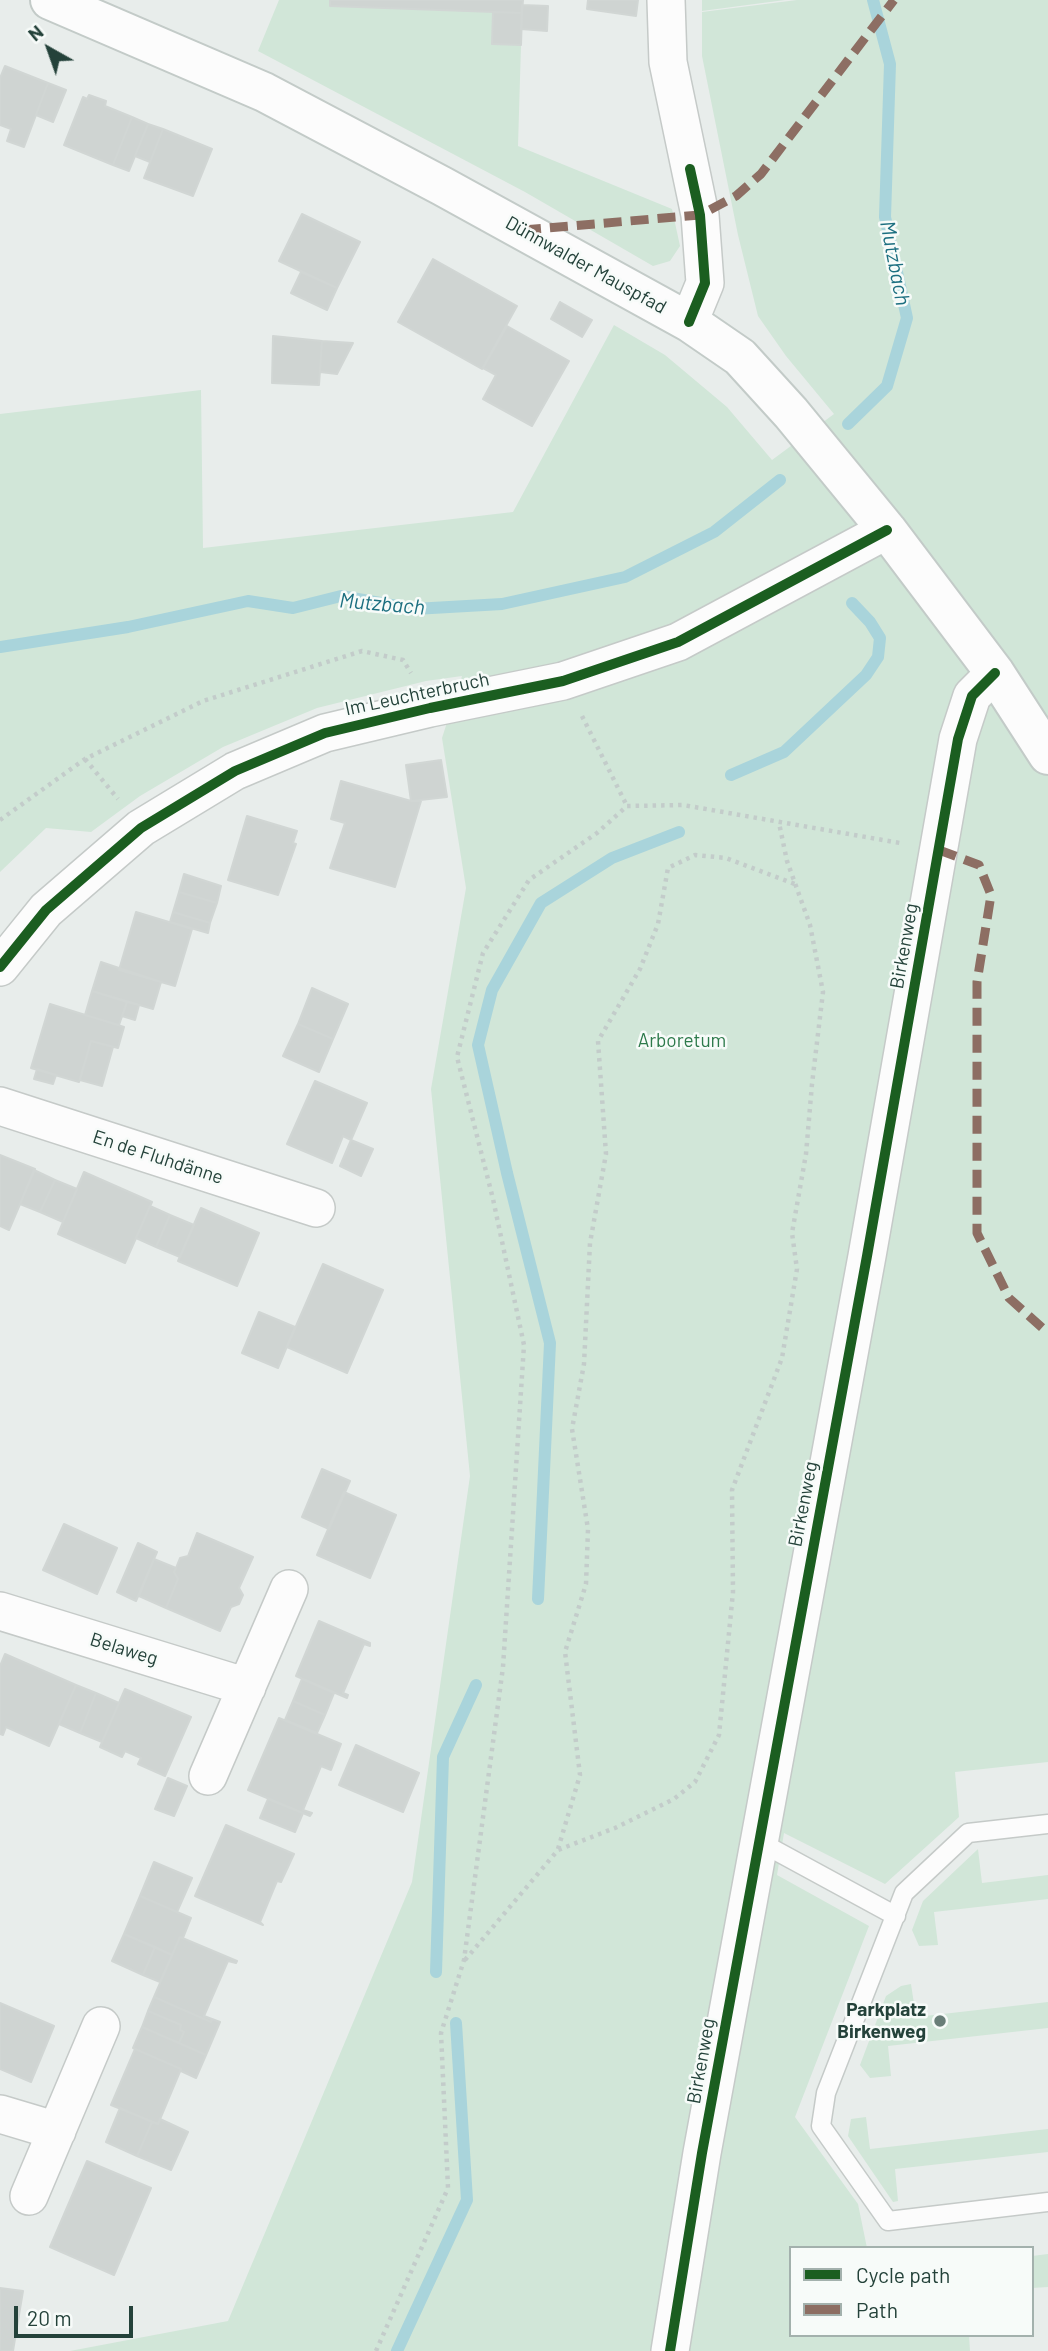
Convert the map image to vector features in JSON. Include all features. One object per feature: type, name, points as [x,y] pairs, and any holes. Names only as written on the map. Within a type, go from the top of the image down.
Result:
[{"type":"main road","name":"Dünnwalder Mauspfad","points":[[50,0],[264,92],[689,322],[740,357],[804,429],[887,530],[1034,720],[1048,755]]},
{"type":"street","points":[[666,0],[668,62],[700,215],[705,283],[689,322]]},
{"type":"street","name":"Im Leuchterbruch","points":[[0,967],[46,910],[141,828],[234,771],[325,733],[563,681],[678,642],[887,530]]},
{"type":"street","name":"Birkenweg","points":[[670,2351],[702,2153],[865,1269],[958,739],[972,696],[995,673]]},
{"type":"street","name":"En de Fluhdänne","points":[[0,1106],[316,1208]]},
{"type":"street","points":[[208,1776],[289,1589]]},
{"type":"street","name":"Belaweg","points":[[0,1612],[247,1687]]},
{"type":"street","points":[[29,2196],[101,2026]]},
{"type":"street","points":[[0,2114],[57,2131]]},
{"type":"lane","points":[[1048,1824],[968,1833],[904,1893],[826,2093],[821,2126],[888,2221],[1048,2202]]},
{"type":"lane","points":[[758,1841],[896,1916]]},
{"type":"path","points":[[0,820],[85,759],[203,701],[362,651],[403,660],[430,708]]},
{"type":"path","points":[[563,681],[627,806]]},
{"type":"path","points":[[85,759],[141,828]]},
{"type":"path","points":[[376,2351],[448,2188],[441,2033],[464,1960],[503,1667],[524,1345],[493,1199],[457,1058],[484,953],[529,880],[597,833],[627,806],[682,805],[939,850]]},
{"type":"path","points":[[558,1850],[615,1828],[674,1799],[695,1782],[719,1735],[733,1592],[732,1490],[782,1357],[797,1269],[792,1233],[806,1154],[823,992],[810,925],[787,862],[779,822]]},
{"type":"path","points":[[464,1960],[558,1850],[580,1775],[565,1652],[586,1584],[588,1529],[572,1429],[584,1364],[590,1242],[606,1154],[598,1041],[640,969],[657,924],[668,868],[695,855],[726,858],[795,884]]},
{"type":"green space","points":[[279,0],[330,0],[330,6],[493,12],[492,43],[521,45],[518,146],[672,209],[680,246],[670,261],[653,266],[525,192],[258,51]]},
{"type":"green space","points":[[702,0],[785,0],[702,11]]},
{"type":"green space","name":"Arboretum","points":[[797,0],[1048,0],[1048,1762],[955,1772],[959,1817],[885,1884],[784,1833],[777,1875],[869,1926],[795,2117],[858,2204],[867,2246],[789,2246],[789,2337],[969,2337],[970,2351],[70,2351],[228,2321],[412,1882],[470,1476],[431,1089],[466,888],[442,738],[462,676],[426,681],[317,708],[223,747],[140,796],[91,832],[46,828],[0,872],[0,414],[201,390],[203,548],[513,512],[614,325],[665,355],[727,407],[772,460],[834,414],[786,356],[758,316],[738,235],[702,56],[702,12]]},
{"type":"green space","points":[[978,1849],[982,1883],[1048,1875],[1048,1899],[934,1912],[938,1945],[919,1946],[912,1930],[923,1901]]},
{"type":"green space","points":[[911,1984],[916,2017],[1048,2002],[1048,2028],[888,2046],[891,2076],[870,2078],[860,2065],[886,1996],[901,1986]]},
{"type":"green space","points":[[866,2117],[870,2149],[1048,2129],[1048,2152],[895,2169],[898,2201],[893,2202],[848,2136],[851,2119]]},
{"type":"green space","points":[[1048,2254],[1048,2287],[1034,2288],[1034,2256]]},
{"type":"building","points":[[330,0],[523,0],[522,13],[330,6]]},
{"type":"building","points":[[588,0],[638,0],[636,16],[587,9]]},
{"type":"building","points":[[522,5],[548,6],[547,31],[521,29]]},
{"type":"building","points":[[493,12],[522,13],[521,45],[492,44]]},
{"type":"building","points":[[5,66],[48,83],[24,147],[7,141],[11,129],[0,125],[0,78]]},
{"type":"building","points":[[48,83],[66,90],[53,122],[36,115]]},
{"type":"building","points":[[89,95],[106,101],[105,106],[132,117],[113,165],[64,145],[83,97],[87,99]]},
{"type":"building","points":[[132,117],[148,124],[129,171],[113,165]]},
{"type":"building","points":[[148,124],[163,129],[150,162],[135,156]]},
{"type":"building","points":[[163,129],[212,149],[193,196],[144,178]]},
{"type":"building","points":[[302,214],[360,242],[337,288],[279,261]]},
{"type":"building","points":[[433,259],[517,306],[482,369],[398,322]]},
{"type":"building","points":[[301,272],[337,288],[327,310],[291,293]]},
{"type":"building","points":[[560,302],[592,320],[582,337],[551,319]]},
{"type":"building","points":[[507,326],[569,361],[532,426],[483,399],[496,375],[483,368]]},
{"type":"building","points":[[273,336],[322,341],[319,385],[272,383]]},
{"type":"building","points":[[322,341],[353,343],[337,374],[320,372]]},
{"type":"building","points":[[441,760],[447,797],[411,801],[406,765]]},
{"type":"building","points":[[341,781],[411,801],[421,801],[395,887],[330,868],[345,823],[331,819]]},
{"type":"building","points":[[247,816],[297,831],[293,843],[296,844],[278,895],[228,880]]},
{"type":"building","points":[[184,874],[221,886],[217,903],[179,892]]},
{"type":"building","points":[[179,892],[217,903],[210,923],[173,912]]},
{"type":"building","points":[[136,912],[192,929],[175,986],[119,970]]},
{"type":"building","points":[[173,912],[210,923],[208,933],[170,922]]},
{"type":"building","points":[[101,962],[161,982],[153,1009],[92,991]]},
{"type":"building","points":[[312,988],[348,1004],[333,1039],[298,1024]]},
{"type":"building","points":[[92,991],[127,1002],[119,1025],[85,1015]]},
{"type":"building","points":[[127,1002],[139,1005],[135,1020],[122,1016]]},
{"type":"building","points":[[50,1004],[124,1027],[118,1048],[91,1041],[79,1082],[31,1068]]},
{"type":"building","points":[[298,1024],[333,1039],[319,1072],[283,1056]]},
{"type":"building","points":[[91,1041],[113,1047],[102,1086],[80,1080]]},
{"type":"building","points":[[37,1069],[56,1075],[53,1084],[34,1079]]},
{"type":"building","points":[[315,1081],[367,1103],[351,1140],[343,1136],[332,1163],[287,1144]]},
{"type":"building","points":[[351,1140],[373,1149],[361,1176],[340,1166]]},
{"type":"building","points":[[0,1155],[35,1169],[9,1230],[0,1226]]},
{"type":"building","points":[[34,1170],[55,1180],[40,1212],[20,1204]]},
{"type":"building","points":[[84,1172],[152,1202],[125,1263],[58,1234]]},
{"type":"building","points":[[55,1180],[77,1189],[63,1222],[40,1212]]},
{"type":"building","points":[[150,1206],[170,1215],[156,1247],[136,1238]]},
{"type":"building","points":[[201,1208],[259,1233],[237,1286],[178,1261]]},
{"type":"building","points":[[170,1215],[194,1225],[180,1257],[156,1247]]},
{"type":"building","points":[[323,1264],[383,1290],[347,1373],[287,1347]]},
{"type":"building","points":[[259,1312],[295,1327],[278,1368],[242,1353]]},
{"type":"building","points":[[322,1469],[350,1481],[329,1529],[302,1517]]},
{"type":"building","points":[[344,1492],[396,1515],[370,1578],[317,1555]]},
{"type":"building","points":[[64,1524],[117,1548],[97,1594],[43,1570]]},
{"type":"building","points":[[197,1533],[253,1557],[239,1588],[243,1595],[239,1604],[231,1607],[220,1631],[166,1608],[178,1579],[174,1572],[180,1558],[188,1556]]},
{"type":"building","points":[[138,1543],[157,1552],[136,1601],[117,1592]]},
{"type":"building","points":[[154,1559],[176,1568],[174,1572],[178,1579],[166,1608],[139,1596]]},
{"type":"building","points":[[319,1621],[370,1643],[370,1646],[364,1644],[343,1693],[348,1695],[347,1698],[296,1676]]},
{"type":"building","points":[[5,1654],[76,1685],[49,1746],[6,1727],[3,1735],[0,1734],[0,1666]]},
{"type":"building","points":[[302,1679],[334,1693],[325,1715],[293,1701]]},
{"type":"building","points":[[76,1685],[96,1693],[80,1733],[59,1724]]},
{"type":"building","points":[[125,1689],[191,1717],[165,1776],[138,1764],[141,1758],[125,1751],[122,1757],[100,1747]]},
{"type":"building","points":[[96,1693],[119,1703],[102,1742],[80,1733]]},
{"type":"building","points":[[293,1701],[325,1715],[317,1733],[285,1720]]},
{"type":"building","points":[[279,1718],[341,1744],[331,1770],[321,1766],[303,1810],[312,1813],[310,1816],[248,1790]]},
{"type":"building","points":[[356,1745],[419,1773],[403,1812],[339,1785]]},
{"type":"building","points":[[168,1778],[187,1786],[174,1816],[155,1809]]},
{"type":"building","points":[[268,1799],[303,1813],[295,1832],[260,1818]]},
{"type":"building","points":[[226,1825],[294,1854],[281,1882],[277,1881],[260,1922],[263,1925],[195,1896]]},
{"type":"building","points":[[154,1862],[192,1878],[177,1912],[140,1896]]},
{"type":"building","points":[[140,1896],[191,1918],[172,1955],[124,1934]]},
{"type":"building","points":[[124,1934],[155,1947],[143,1975],[112,1961]]},
{"type":"building","points":[[180,1937],[237,1961],[228,1961],[204,2016],[212,2019],[211,2022],[154,1997]]},
{"type":"building","points":[[155,1947],[172,1955],[160,1982],[143,1975]]},
{"type":"building","points":[[154,1997],[211,2022],[212,2019],[220,2022],[206,2055],[179,2043],[184,2032],[180,2030],[181,2025],[148,2011]]},
{"type":"building","points":[[0,2003],[54,2026],[31,2082],[0,2069]]},
{"type":"building","points":[[148,2011],[181,2025],[180,2030],[184,2032],[179,2043],[142,2027]]},
{"type":"building","points":[[142,2027],[206,2055],[196,2078],[133,2048]]},
{"type":"building","points":[[135,2049],[181,2069],[158,2124],[111,2105]]},
{"type":"building","points":[[120,2108],[152,2122],[137,2156],[106,2142]]},
{"type":"building","points":[[160,2119],[188,2132],[171,2170],[137,2156],[152,2122],[158,2124]]},
{"type":"building","points":[[87,2161],[151,2188],[114,2275],[50,2247]]},
{"type":"building","points":[[0,2288],[23,2291],[13,2351],[0,2351]]},
{"type":"waterway","name":"Mutzbach","points":[[848,424],[887,386],[907,318],[885,217],[890,64],[873,0]]},
{"type":"waterway","name":"Mutzbach","points":[[0,647],[128,627],[248,601],[293,608],[341,596],[414,609],[502,604],[625,577],[714,532],[780,480]]},
{"type":"waterway","points":[[731,775],[784,752],[866,675],[878,657],[880,638],[870,622],[852,603]]},
{"type":"waterway","points":[[538,1599],[550,1343],[478,1045],[492,990],[541,903],[612,858],[679,832]]},
{"type":"waterway","points":[[436,1972],[443,1757],[476,1685]]},
{"type":"waterway","points":[[397,2351],[467,2200],[456,2023]]},
{"type":"marked path","points":[[523,230],[700,215],[736,196],[761,174],[894,0]]},
{"type":"marked path","points":[[939,850],[979,865],[991,895],[977,982],[977,1233],[1009,1298],[1048,1333]]},
{"type":"cycle path","points":[[689,322],[705,283],[700,215],[690,169]]},
{"type":"cycle path","points":[[0,967],[46,910],[141,828],[235,771],[325,733],[563,681],[678,642],[887,530]]},
{"type":"cycle path","points":[[670,2351],[702,2153],[867,1256],[958,739],[972,696],[995,673]]},
{"type":"place","name":"Parkplatz Birkenweg","points":[[940,2021]]}]
